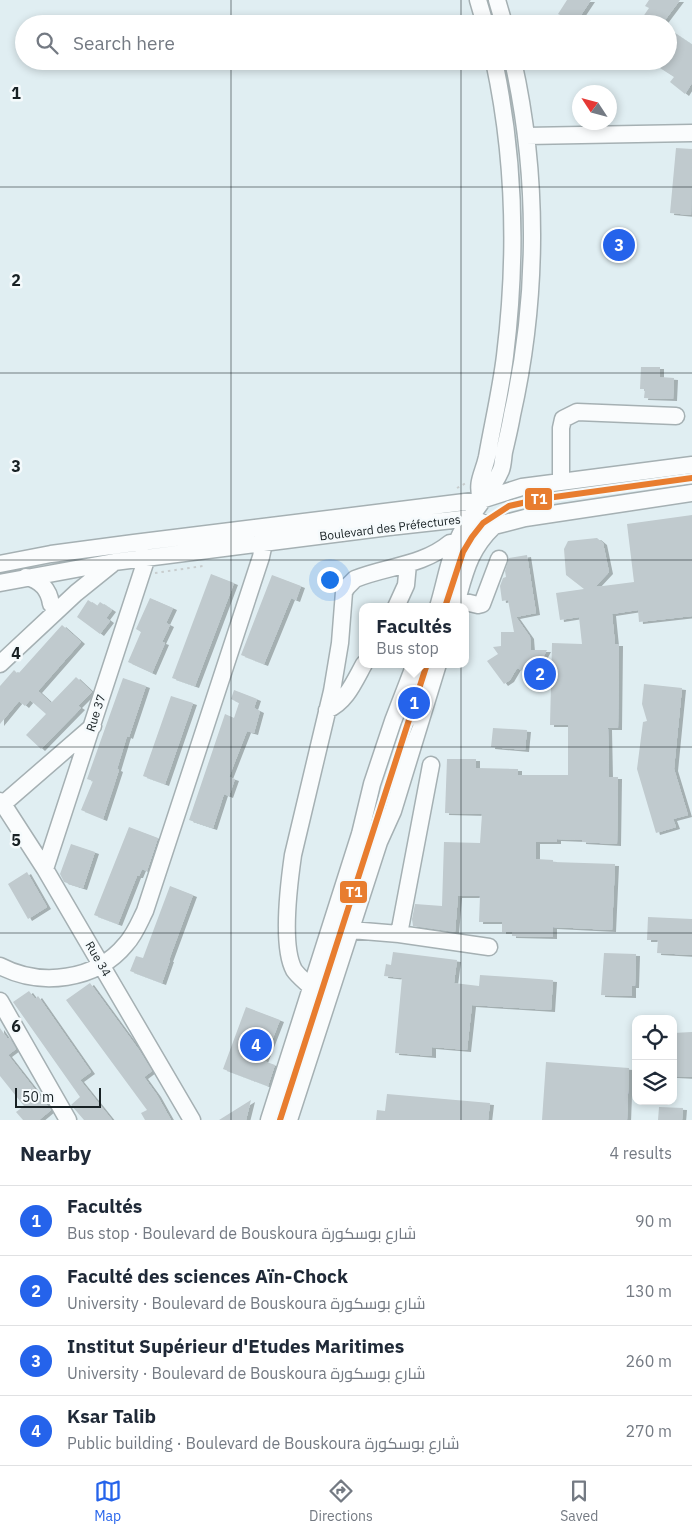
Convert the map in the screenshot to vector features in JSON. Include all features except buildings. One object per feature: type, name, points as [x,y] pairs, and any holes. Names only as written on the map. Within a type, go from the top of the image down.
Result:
[{"type":"street","points":[[478,0],[482,15]]},
{"type":"street","points":[[497,0],[501,15]]},
{"type":"street","points":[[481,500],[478,488],[485,465],[505,358],[513,264],[510,170],[505,123],[496,70]]},
{"type":"street","points":[[439,603],[452,547],[501,469],[525,346],[532,244],[532,203],[526,136],[515,70]]},
{"type":"street","points":[[526,136],[692,134]]},
{"type":"street","points":[[561,482],[560,428],[564,418],[578,412],[676,416]]},
{"type":"street","name":"Boulevard des Préfectures","points":[[0,564],[96,548],[481,500],[522,487],[692,465]]},
{"type":"street","points":[[501,469],[509,480],[522,487]]},
{"type":"street","points":[[456,603],[471,556],[484,536],[494,526],[525,518],[692,494]]},
{"type":"street","name":"Boulevard des Préfectures","points":[[0,583],[147,557],[471,518],[494,526]]},
{"type":"street","points":[[425,524],[439,531],[452,547]]},
{"type":"street","points":[[0,966],[22,976],[49,979],[75,975],[101,964],[116,954],[126,945],[136,931],[145,911],[264,543]]},
{"type":"street","points":[[0,664],[76,593],[114,562],[119,554],[119,545]]},
{"type":"street","points":[[311,986],[295,971],[289,954],[287,919],[289,890],[293,855],[336,667],[343,597],[347,587],[355,579],[408,564],[452,547]]},
{"type":"street","points":[[0,652],[91,566],[96,560],[96,548]]},
{"type":"street","name":"Rue 37","points":[[45,869],[147,557]]},
{"type":"street","points":[[469,605],[482,604],[499,559]]},
{"type":"street","points":[[398,603],[406,585],[408,564]]},
{"type":"street","points":[[26,577],[36,580],[45,588],[51,604]]},
{"type":"street","points":[[327,710],[334,708],[344,698],[362,668]]},
{"type":"street","points":[[269,1120],[360,834],[372,784],[413,668]]},
{"type":"street","points":[[289,1120],[352,930],[378,842],[392,811],[437,668]]},
{"type":"street","points":[[2,802],[93,726]]},
{"type":"street","points":[[398,934],[431,764]]},
{"type":"street","name":"Rue 34","points":[[2,802],[45,869],[192,1120]]},
{"type":"street","points":[[352,930],[398,934],[489,947]]},
{"type":"street","points":[[0,1000],[68,1120]]},
{"type":"path","points":[[451,490],[457,489],[467,481]]},
{"type":"path","points":[[141,575],[206,565]]},
{"type":"tram line","points":[[384,795],[413,725]]},
{"type":"transit line","name":"T1","points":[[446,603],[463,552],[472,537],[483,523],[509,506],[540,499],[692,478]]},
{"type":"transit line","name":"T1","points":[[280,1120],[426,668]]},
{"type":"place","name":"Institut Supérieur d'Etudes Maritimes","points":[[619,245]]},
{"type":"place","name":"Faculté des sciences Aïn-Chock","points":[[540,674]]},
{"type":"place","name":"Facultés","points":[[414,703]]},
{"type":"place","name":"Ksar Talib","points":[[256,1045]]}]
